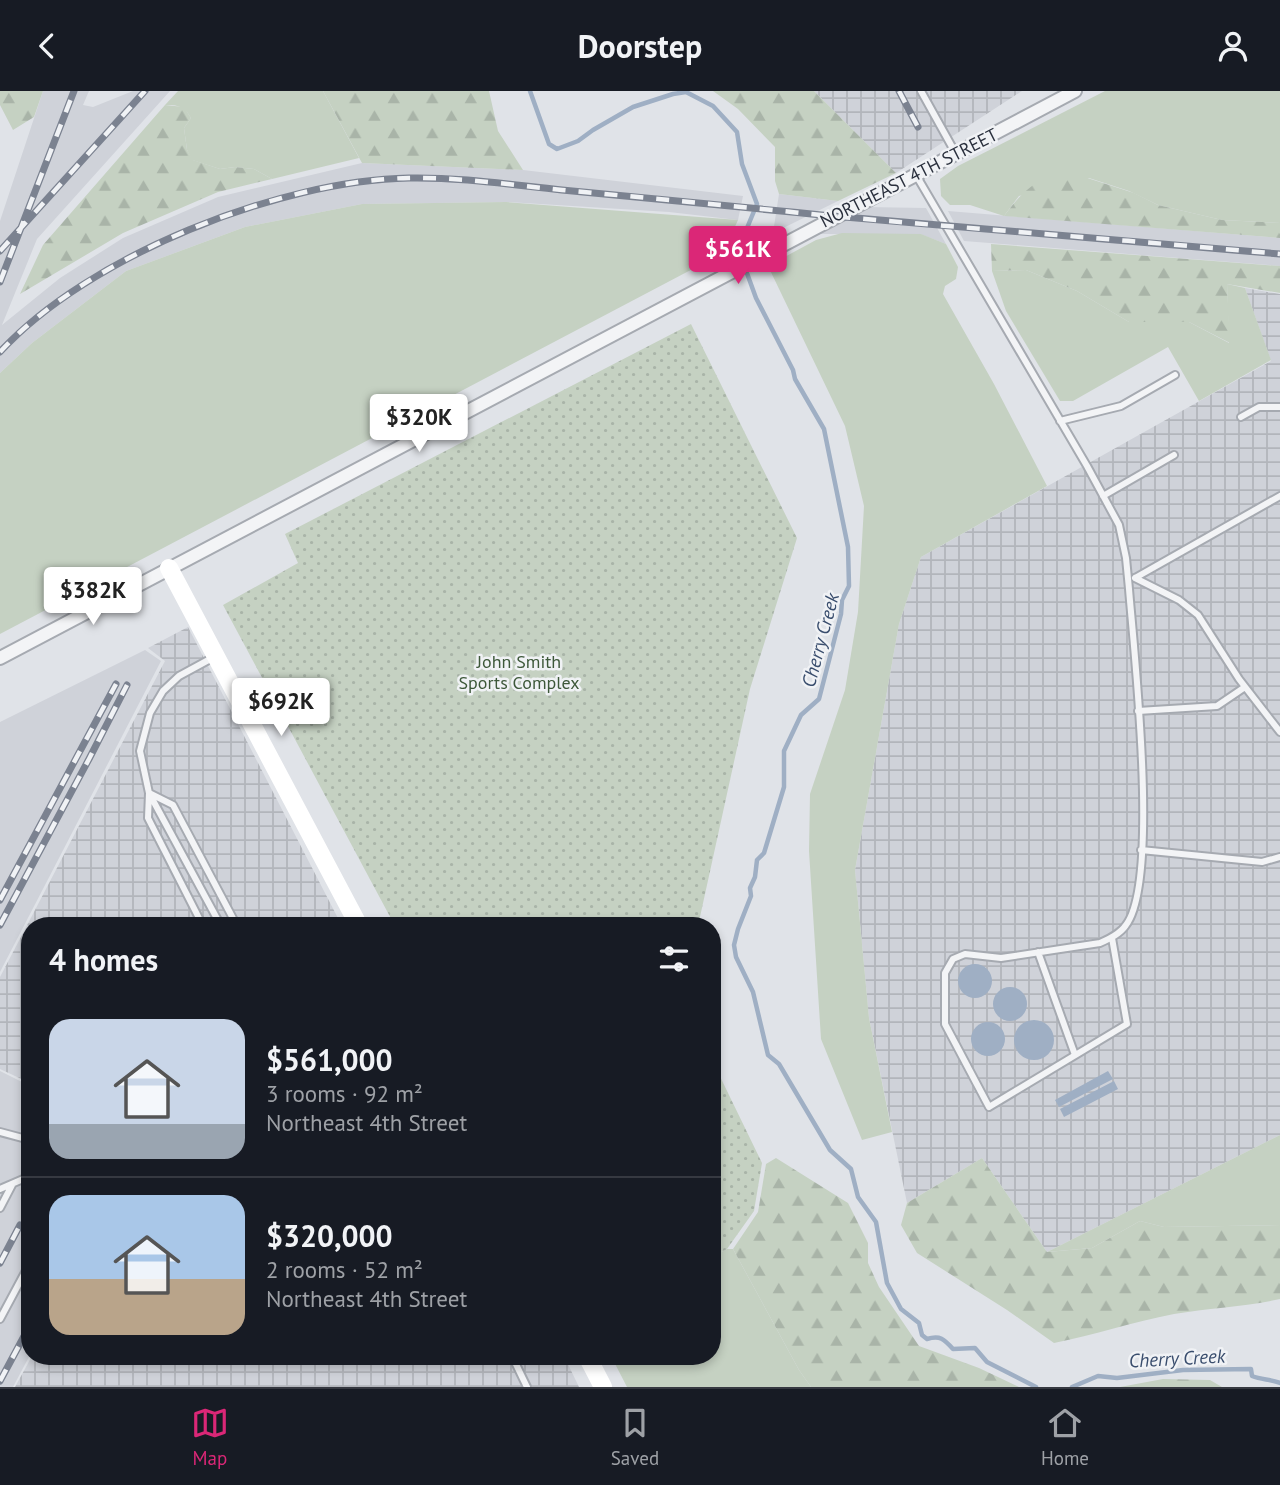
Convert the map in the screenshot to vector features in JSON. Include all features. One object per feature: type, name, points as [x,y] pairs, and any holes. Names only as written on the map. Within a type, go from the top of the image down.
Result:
[{"type":"street","name":"NORTHEAST 4TH STREET","points":[[0,658],[1074,91]]},
{"type":"street","points":[[169,568],[354,917]]},
{"type":"street","points":[[592,1365],[603,1387]]},
{"type":"lane","points":[[921,91],[956,153]]},
{"type":"lane","points":[[916,175],[1119,525],[1132,580],[1143,776],[1141,849],[1134,909],[1126,926],[1112,938],[1100,943],[1001,958],[965,954],[953,960],[945,973],[945,1024],[989,1107],[1127,1024],[1112,938]]},
{"type":"lane","points":[[1060,421],[1121,406],[1175,375]]},
{"type":"lane","points":[[1241,417],[1259,407],[1280,407]]},
{"type":"lane","points":[[1103,496],[1174,455]]},
{"type":"lane","points":[[1132,580],[1280,496]]},
{"type":"lane","points":[[1132,580],[1179,600],[1198,615],[1245,687],[1280,732]]},
{"type":"lane","points":[[198,917],[148,818],[149,793],[140,751],[150,713],[163,691],[179,676],[216,656]]},
{"type":"lane","points":[[1138,712],[1217,706],[1245,687]]},
{"type":"lane","points":[[149,793],[216,917]]},
{"type":"lane","points":[[149,793],[173,805],[232,917]]},
{"type":"lane","points":[[1141,849],[1262,862],[1280,857]]},
{"type":"lane","points":[[1038,952],[1075,1055]]},
{"type":"lane","points":[[0,1132],[21,1138]]},
{"type":"lane","points":[[0,1189],[21,1180]]},
{"type":"lane","points":[[0,1208],[13,1184]]},
{"type":"lane","points":[[0,1319],[21,1280]]},
{"type":"lane","points":[[516,1365],[527,1387]]},
{"type":"shaded area","points":[[43,91],[89,91],[83,105],[93,107],[133,91],[170,91],[37,239],[2,325],[60,278],[123,238],[218,197],[362,163],[523,170],[743,196],[738,220],[669,212],[506,202],[362,204],[245,227],[126,271],[32,343],[0,373],[0,221]]},
{"type":"shaded area","points":[[814,91],[1022,91],[896,173]]},
{"type":"shaded area","points":[[779,194],[838,201],[773,233]]},
{"type":"shaded area","points":[[866,207],[926,208],[946,244],[920,234],[815,234]]},
{"type":"shaded area","points":[[948,211],[1280,238],[1280,266],[964,241]]},
{"type":"shaded area","points":[[1245,288],[1280,294],[1280,1135],[1047,1252],[982,1158],[907,1203],[869,1018],[855,870],[899,624],[921,557],[1271,361]]},
{"type":"shaded area","points":[[188,627],[337,917],[31,917],[165,661],[148,648]]},
{"type":"shaded area","points":[[145,650],[161,661],[28,917],[21,917],[21,931],[0,972],[0,722]]},
{"type":"shaded area","points":[[21,937],[21,1079],[0,1069],[0,977]]},
{"type":"shaded area","points":[[0,1071],[21,1082],[21,1365],[25,1365],[13,1387],[0,1387]]},
{"type":"shaded area","points":[[27,1365],[568,1365],[579,1387],[15,1387]]},
{"type":"green space","points":[[0,91],[43,91],[34,117],[13,130],[0,105]]},
{"type":"green space","points":[[178,91],[323,91],[359,158],[272,179],[254,169],[220,169],[192,160],[187,150],[184,128],[191,118],[180,107],[165,105]]},
{"type":"green space","points":[[323,91],[489,91],[498,131],[523,170],[362,163]]},
{"type":"green space","points":[[713,91],[814,91],[896,173],[838,201],[779,194],[775,181],[775,147],[738,109]]},
{"type":"green space","points":[[1105,91],[1280,91],[1280,223],[1222,220],[1158,205],[1129,191],[1089,178],[1019,196],[1004,216],[970,205],[950,205],[941,196],[940,179],[958,166]]},
{"type":"green space","points":[[165,105],[184,107],[191,118],[184,128],[187,150],[193,160],[220,169],[254,169],[272,179],[218,192],[123,233],[20,294],[43,245]]},
{"type":"green space","points":[[1075,174],[1134,193],[1158,205],[1222,220],[1280,223],[1280,238],[1004,216],[1026,191],[1042,180]]},
{"type":"green space","points":[[506,202],[738,220],[723,253],[0,634],[0,373],[32,343],[126,271],[245,227],[362,204]]},
{"type":"green space","points":[[842,233],[921,234],[946,244],[958,267],[956,279],[945,286],[943,294],[1047,486],[921,557],[899,624],[855,870],[869,1018],[892,1132],[862,1140],[821,1039],[809,851],[810,794],[845,690],[858,612],[864,506],[845,426],[768,266],[816,240]]},
{"type":"green space","points":[[991,244],[1280,266],[1280,293],[1227,284],[1230,343],[1189,322],[1129,322],[1077,291],[1026,270],[992,271]]},
{"type":"green space","points":[[1026,270],[1077,291],[1129,322],[1189,322],[1229,343],[1227,284],[1245,288],[1271,360],[1199,401],[1168,347],[1073,401],[1060,401],[1006,311],[992,271]]},
{"type":"green space","name":"John Smith Sports Complex","points":[[691,324],[797,538],[750,689],[700,917],[390,917],[223,605],[298,563],[285,534]]},
{"type":"green space","points":[[721,1079],[762,1163],[754,1211],[727,1249],[721,1252]]},
{"type":"green space","points":[[1280,1135],[1280,1225],[1164,1227],[1140,1221],[1092,1248],[1047,1252]]},
{"type":"green space","points":[[776,1158],[848,1203],[868,1243],[868,1263],[879,1287],[919,1346],[979,1368],[1019,1387],[811,1387],[733,1249],[758,1212],[766,1164]]},
{"type":"green space","points":[[982,1158],[1047,1252],[1092,1248],[1140,1221],[1164,1227],[1280,1225],[1280,1299],[1174,1314],[1054,1343],[917,1253],[901,1225],[907,1203]]},
{"type":"green space","points":[[733,1249],[811,1387],[627,1387],[616,1365],[721,1365],[721,1252]]},
{"type":"green space","points":[[1163,1379],[1210,1380],[1222,1387],[1120,1387]]},
{"type":"water","points":[[975,964],[987,969],[992,981],[987,993],[975,998],[963,993],[958,981],[963,969]]},
{"type":"water","points":[[1010,987],[1022,992],[1027,1004],[1022,1016],[1010,1021],[998,1016],[993,1004],[998,992]]},
{"type":"water","points":[[1034,1020],[1042,1021],[1048,1026],[1053,1032],[1053,1048],[1048,1054],[1042,1059],[1034,1060],[1026,1059],[1020,1054],[1015,1048],[1014,1040],[1015,1032],[1020,1026],[1026,1021]]},
{"type":"water","points":[[988,1022],[1000,1027],[1005,1039],[1000,1051],[988,1056],[976,1051],[971,1039],[976,1027]]},
{"type":"water","points":[[1108,1071],[1113,1079],[1059,1107],[1055,1100]]},
{"type":"water","points":[[1114,1081],[1118,1089],[1064,1117],[1060,1109]]},
{"type":"waterway","name":"Cherry Creek","points":[[530,91],[549,144],[557,149],[578,141],[633,107],[686,92],[713,106],[737,132],[742,164],[757,204],[742,240],[740,254],[756,298],[793,370],[795,379],[824,429],[848,547],[849,586],[842,600],[841,614],[819,699],[801,715],[784,751],[784,787],[764,853],[757,860],[755,877],[750,888],[751,896],[734,945],[736,957],[753,992],[768,1055],[779,1064],[830,1150],[851,1169],[858,1197],[876,1222],[887,1283],[901,1309],[919,1323],[922,1335],[927,1339],[942,1339],[953,1349],[975,1348],[987,1362],[1036,1387]]},
{"type":"waterway","name":"Cherry Creek","points":[[1072,1387],[1098,1376],[1117,1378],[1183,1370],[1251,1369],[1252,1376],[1280,1383]]},
{"type":"railway","points":[[0,282],[74,91]]},
{"type":"railway","points":[[0,251],[145,91]]},
{"type":"railway","points":[[899,91],[918,127]]},
{"type":"railway","points":[[0,352],[38,317],[83,285],[134,255],[189,230],[246,209],[303,193],[358,182],[409,178],[467,180],[821,215],[1280,254]]},
{"type":"railway","points":[[0,900],[116,684]]},
{"type":"railway","points":[[0,925],[127,685]]},
{"type":"railway","points":[[0,1263],[20,1225]]},
{"type":"railway","points":[[0,1381],[21,1342]]}]
